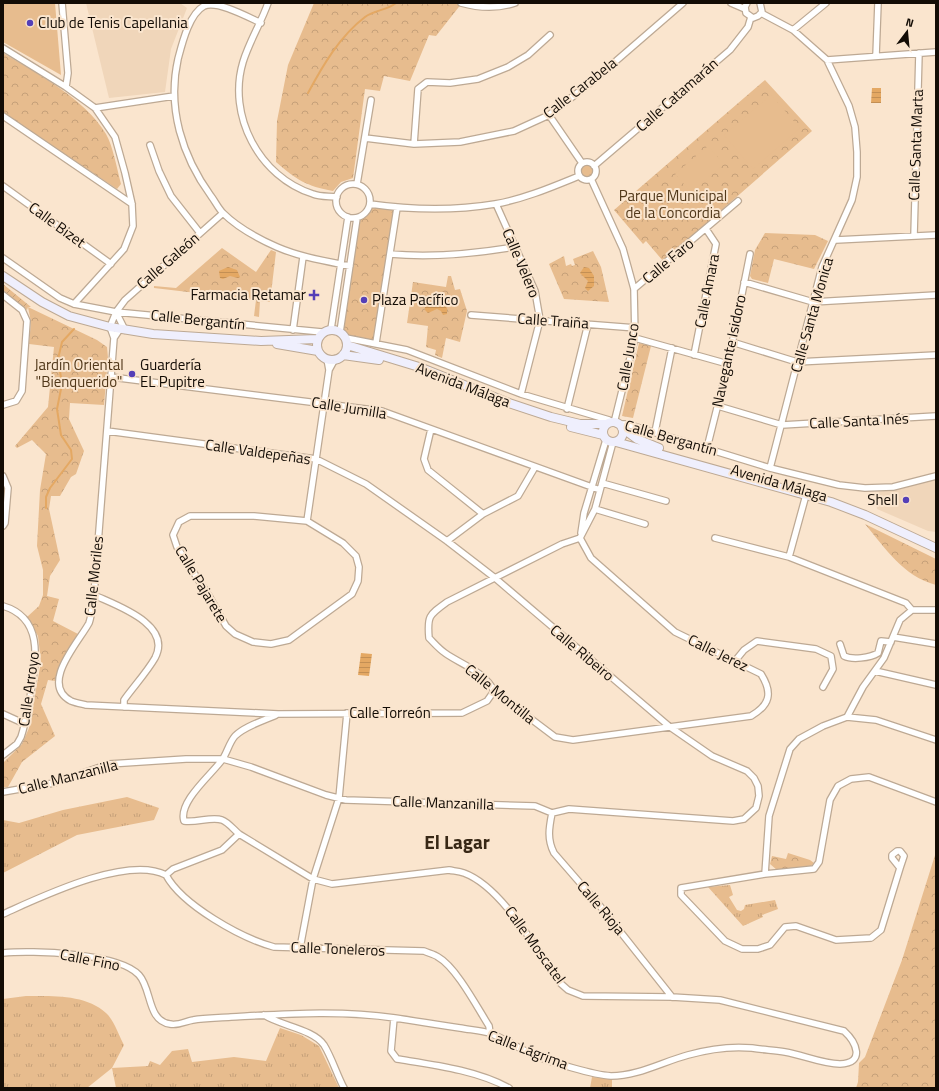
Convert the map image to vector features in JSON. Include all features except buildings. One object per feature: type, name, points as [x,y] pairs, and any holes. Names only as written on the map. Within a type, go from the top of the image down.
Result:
[{"type":"street","points":[[62,3],[68,73],[66,87]]},
{"type":"street","points":[[268,3],[261,23],[243,62],[239,86],[240,112],[249,138],[264,162],[286,181],[313,194],[337,197]]},
{"type":"street","points":[[461,3],[488,8],[506,6],[515,3]]},
{"type":"street","name":"Calle Carabela","points":[[364,138],[414,144],[460,142],[514,131],[549,115],[594,80],[683,3]]},
{"type":"street","points":[[731,3],[746,6],[747,15],[751,17],[758,16],[761,13],[761,3]]},
{"type":"street","points":[[793,30],[826,3]]},
{"type":"street","points":[[876,56],[878,3]]},
{"type":"street","points":[[261,23],[216,4],[204,6],[195,14],[184,38],[176,68],[174,96],[178,128],[186,154],[198,178],[223,213],[248,232],[277,247],[303,257],[350,266]]},
{"type":"street","name":"Calle Santa Monica","points":[[761,13],[793,30],[827,60],[849,106],[855,127],[857,152],[857,177],[852,200],[836,240],[822,267],[770,468]]},
{"type":"street","name":"Calle Catamarán","points":[[594,166],[730,50],[748,27],[751,17]]},
{"type":"street","points":[[414,144],[418,89],[427,82],[450,83],[478,79],[508,67],[528,55],[550,35]]},
{"type":"street","points":[[3,48],[66,87],[94,108],[114,138],[132,204],[133,226],[124,249],[74,304]]},
{"type":"street","points":[[827,60],[936,52]]},
{"type":"street","name":"Calle Santa Marta","points":[[914,236],[919,53]]},
{"type":"street","points":[[94,108],[174,96]]},
{"type":"street","points":[[357,184],[371,100]]},
{"type":"street","points":[[549,115],[582,164]]},
{"type":"street","points":[[3,116],[132,204]]},
{"type":"street","points":[[150,145],[159,171],[171,196],[200,233]]},
{"type":"street","points":[[590,163],[594,166],[596,172],[591,179],[583,180],[579,176],[578,168],[582,164],[590,163]]},
{"type":"street","points":[[370,204],[397,208],[446,210],[496,204],[540,192],[579,176]]},
{"type":"street","name":"Calle Junco","points":[[591,179],[623,248],[634,289],[636,328],[635,338],[614,424]]},
{"type":"street","points":[[357,184],[364,187],[369,194],[370,204],[367,211],[357,218],[348,217],[338,209],[337,197],[344,187],[357,184]]},
{"type":"street","name":"Calle Bizet","points":[[3,186],[111,264]]},
{"type":"street","name":"Calle Faro","points":[[634,289],[738,201]]},
{"type":"street","name":"Calle Velero","points":[[496,204],[535,291],[540,320],[521,394]]},
{"type":"street","points":[[376,343],[397,208]]},
{"type":"street","name":"Calle Galeón","points":[[110,327],[116,312],[125,300],[223,213]]},
{"type":"street","points":[[261,341],[320,336],[331,329],[348,217]]},
{"type":"street","points":[[331,359],[343,355],[350,266],[357,218]]},
{"type":"street","name":"Calle Amara","points":[[694,355],[716,244],[706,229]]},
{"type":"street","points":[[836,240],[936,235]]},
{"type":"street","points":[[390,254],[418,257],[470,255],[515,247]]},
{"type":"street","name":"Navegante Isidoro","points":[[707,448],[728,364],[750,254]]},
{"type":"street","points":[[293,330],[303,257]]},
{"type":"street","name":"Calle Bergantín","points":[[3,258],[60,298],[74,304],[116,312],[293,330],[320,336]]},
{"type":"street","points":[[3,276],[42,302],[69,316],[110,327],[154,334],[261,341],[318,351],[331,359]]},
{"type":"street","points":[[744,282],[813,302],[936,295]]},
{"type":"street","points":[[3,405],[16,401],[22,391],[26,321],[22,310],[4,297]]},
{"type":"street","points":[[116,312],[122,329]]},
{"type":"street","name":"Calle Traiña","points":[[471,316],[636,328]]},
{"type":"street","points":[[567,409],[588,324]]},
{"type":"street","points":[[110,327],[114,338]]},
{"type":"street","name":"Calle Moriles","points":[[122,329],[114,338],[94,595],[90,622],[62,668],[58,678],[61,692],[71,700],[86,705],[278,714]]},
{"type":"street","points":[[331,329],[344,338]]},
{"type":"street","points":[[318,351],[320,336]]},
{"type":"street","name":"Calle Bergantín","points":[[344,338],[407,350],[521,394],[567,409],[609,420],[614,424],[627,424],[770,468],[813,479],[865,488],[893,487],[936,476]]},
{"type":"street","name":"Avenida Málaga","points":[[344,338],[509,403],[576,426],[609,440],[646,449],[806,495],[865,515],[936,548]]},
{"type":"street","points":[[635,338],[728,364]]},
{"type":"street","points":[[732,342],[797,362],[936,356]]},
{"type":"street","points":[[654,432],[672,348]]},
{"type":"street","name":"Avenida Málaga","points":[[343,355],[368,358],[402,366],[494,401],[576,426]]},
{"type":"street","points":[[306,521],[331,359]]},
{"type":"street","name":"Calle Jumilla","points":[[111,377],[382,411],[600,490]]},
{"type":"street","name":"Calle Santa Inés","points":[[718,406],[782,425],[936,416]]},
{"type":"street","points":[[576,426],[614,424]]},
{"type":"street","points":[[580,538],[595,509],[602,483],[609,440],[603,428],[614,424]]},
{"type":"street","points":[[580,538],[584,513],[609,440],[622,435],[614,424]]},
{"type":"street","name":"Avenida Málaga","points":[[614,424],[637,439],[653,446],[824,496],[936,540]]},
{"type":"street","points":[[431,429],[424,459],[428,470],[483,514]]},
{"type":"street","name":"Calle Valdepeñas","points":[[107,431],[316,459],[366,484],[447,541],[494,578]]},
{"type":"street","points":[[447,541],[483,514],[518,496],[535,467]]},
{"type":"street","points":[[3,476],[8,488],[5,524],[3,526]]},
{"type":"street","points":[[602,483],[666,501]]},
{"type":"street","points":[[789,557],[806,495]]},
{"type":"street","points":[[595,509],[645,524]]},
{"type":"street","name":"Calle Pajarete","points":[[190,516],[254,516],[306,521],[343,543],[356,556],[359,567],[358,581],[352,594],[303,631],[289,640],[271,644],[253,642],[235,634],[226,626],[209,596],[177,547],[173,535],[180,522],[190,516]]},
{"type":"street","name":"Calle Montilla","points":[[580,538],[562,544],[447,602],[434,611],[428,621],[429,638],[444,652],[473,668],[490,681],[494,690],[555,737],[572,740],[670,727]]},
{"type":"street","name":"Calle Jerez","points":[[580,538],[591,558],[675,632],[761,674],[768,685],[768,698],[763,709],[751,716],[670,727]]},
{"type":"street","points":[[715,538],[789,557],[906,603],[912,610]]},
{"type":"street","name":"Calle Ribeiro","points":[[494,578],[670,727]]},
{"type":"street","points":[[94,595],[137,615],[147,623],[157,638],[158,649],[155,658],[124,700],[124,707]]},
{"type":"street","name":"Calle Arroyo","points":[[3,606],[9,608],[27,621],[35,642],[37,658],[25,724],[17,744],[3,755]]},
{"type":"street","points":[[847,718],[863,687],[884,658],[900,620],[912,610],[936,610]]},
{"type":"street","points":[[840,644],[844,656],[849,659],[875,656],[878,653],[881,641],[892,639],[936,644]]},
{"type":"street","points":[[735,662],[744,650],[757,641],[816,649],[831,656],[833,669],[823,687]]},
{"type":"street","points":[[874,671],[936,685]]},
{"type":"street","name":"Calle Torreón","points":[[278,714],[462,712],[487,701],[494,690]]},
{"type":"street","points":[[300,948],[313,879],[339,798],[347,713]]},
{"type":"street","points":[[3,714],[25,724]]},
{"type":"street","points":[[223,759],[236,736],[278,714]]},
{"type":"street","points":[[765,874],[769,816],[790,749],[799,739],[823,726],[847,718],[876,720],[936,740]]},
{"type":"street","points":[[552,813],[569,809],[718,822],[744,819],[752,814],[756,808],[759,796],[758,786],[754,778],[747,772],[712,756],[670,727]]},
{"type":"street","name":"Calle Manzanilla","points":[[3,792],[54,782],[109,764],[186,759],[223,759],[251,767],[326,795],[339,798],[535,806],[552,813]]},
{"type":"street","name":"Calle Moscatel","points":[[223,759],[200,785],[187,805],[183,815],[184,821],[195,822],[212,818],[223,820],[239,834],[313,879],[332,884],[449,870],[464,873],[487,887],[505,904],[559,982],[568,990],[583,996],[672,997],[720,1000],[833,1027],[844,1031],[853,1040],[856,1047],[856,1055]]},
{"type":"street","points":[[900,868],[881,930],[871,938],[836,940],[796,926],[785,927],[770,945],[758,949],[742,949],[725,941],[681,895],[681,888],[765,874],[814,869],[819,862],[830,800],[838,786],[851,779],[869,777],[936,802]]},
{"type":"street","name":"Calle Rioja","points":[[552,813],[548,829],[549,843],[554,853],[600,906],[672,997]]},
{"type":"street","points":[[3,914],[76,883],[133,869],[157,870],[166,875],[173,869],[222,850],[239,834]]},
{"type":"street","name":"Calle Toneleros","points":[[166,875],[171,884],[181,895],[220,923],[274,947],[424,951],[439,957],[450,967],[459,979],[489,1026],[490,1033]]},
{"type":"street","name":"Calle Fino","points":[[3,953],[29,951],[73,954],[122,964],[139,974],[145,984],[152,1008],[159,1018],[168,1024],[193,1020],[263,1015]]},
{"type":"street","name":"Calle Lágrima","points":[[263,1015],[342,1012],[394,1018],[490,1033],[536,1056],[594,1073],[611,1076],[634,1074],[687,1055],[716,1048],[733,1047],[785,1052],[842,1064],[851,1060],[856,1055]]},
{"type":"street","points":[[263,1015],[274,1022],[309,1034],[324,1045],[344,1088]]},
{"type":"street","points":[[394,1018],[391,1051],[397,1059],[435,1066],[495,1081],[509,1088]]},
{"type":"shaded area","points":[[86,3],[180,3],[187,8],[171,49],[165,92],[109,98]]},
{"type":"shaded area","points":[[872,88],[881,88],[881,103],[871,103]]},
{"type":"shaded area","points":[[228,267],[237,270],[240,277],[230,276],[223,279],[220,278],[219,271]]},
{"type":"shaded area","points":[[584,267],[589,268],[594,276],[594,286],[588,291],[585,288],[588,281],[580,273]]},
{"type":"shaded area","points":[[433,301],[439,302],[447,308],[447,314],[443,315],[441,311],[437,309],[428,313],[425,310],[425,305]]},
{"type":"shaded area","name":"Shell","points":[[936,479],[936,532],[928,531],[877,509],[875,492],[900,489]]},
{"type":"shaded area","points":[[361,653],[372,654],[369,676],[358,675]]},
{"type":"green space","name":"Club de Tenis Capellania","points":[[3,3],[55,3],[61,75],[3,42]]},
{"type":"green space","points":[[314,3],[462,3],[436,36],[429,35],[410,81],[384,76],[380,91],[365,89],[353,178],[341,182],[333,191],[316,187],[302,181],[276,162],[277,121],[288,65]]},
{"type":"green space","points":[[3,53],[60,88],[97,121],[106,134],[113,151],[121,184],[117,189],[3,113]]},
{"type":"green space","name":"Parque Municipal de la Concordia","points":[[765,80],[812,131],[663,261],[646,241],[643,244],[614,210]]},
{"type":"green space","points":[[771,95],[800,128],[753,169],[724,135]]},
{"type":"green space","points":[[708,146],[724,164],[691,192],[675,174]]},
{"type":"green space","points":[[587,165],[591,167],[593,171],[591,175],[587,177],[583,175],[581,171],[583,167]]},
{"type":"green space","points":[[371,206],[395,210],[375,341],[346,336],[342,331],[359,219],[367,214]]},
{"type":"green space","points":[[765,233],[815,235],[828,241],[814,269],[774,259],[768,283],[752,279],[750,276],[755,250]]},
{"type":"green space","points":[[222,248],[256,272],[271,250],[276,252],[270,302],[260,301],[259,317],[254,316],[256,300],[154,288],[154,286],[176,288]]},
{"type":"green space","points":[[593,251],[601,267],[609,302],[564,299],[549,264],[564,256],[566,266],[571,264],[572,266],[575,265],[573,259]]},
{"type":"green space","points":[[448,276],[451,276],[455,290],[460,289],[467,311],[460,342],[446,338],[442,358],[435,355],[436,350],[426,347],[428,326],[407,323],[413,282],[446,287]]},
{"type":"green space","points":[[3,284],[31,307],[28,307],[27,310],[3,290]]},
{"type":"green space","name":"Jardín Oriental \"Bienquerido\"","points":[[28,307],[97,340],[107,347],[108,358],[104,405],[70,403],[69,419],[84,451],[76,474],[71,477],[60,496],[51,496],[49,509],[60,560],[50,576],[47,596],[59,599],[53,621],[78,634],[59,666],[56,681],[48,680],[41,704],[55,736],[22,762],[8,787],[3,787],[3,763],[22,744],[29,728],[41,662],[38,636],[27,617],[39,606],[43,595],[43,570],[37,546],[40,490],[46,454],[32,440],[17,448],[15,446],[48,407],[54,347],[29,344],[31,322]]},
{"type":"green space","points":[[639,343],[651,346],[633,418],[622,416]]},
{"type":"green space","points":[[865,524],[936,559],[936,585],[924,581],[905,568],[888,552]]},
{"type":"green space","points":[[127,797],[159,808],[154,820],[77,835],[3,873],[3,820],[19,823],[63,810]]},
{"type":"green space","points":[[936,852],[936,1088],[856,1088],[858,1082],[859,1063],[865,1057],[902,960]]},
{"type":"green space","points":[[788,853],[810,860],[814,863],[811,866],[777,870],[770,864],[772,856],[786,859]]},
{"type":"green space","points":[[730,885],[733,895],[729,897],[737,910],[741,911],[744,909],[745,905],[775,900],[778,909],[762,915],[763,917],[743,926],[708,887]]},
{"type":"green space","points":[[26,996],[57,996],[78,999],[89,1002],[106,1013],[114,1024],[124,1045],[112,1068],[87,1088],[3,1088],[3,999]]},
{"type":"green space","points":[[280,1028],[301,1035],[319,1046],[339,1088],[116,1088],[112,1068],[148,1066],[150,1061],[160,1065],[172,1051],[188,1049],[192,1062],[234,1057],[266,1061]]},
{"type":"green space","points":[[592,1077],[612,1079],[612,1088],[590,1088]]},
{"type":"waterway","points":[[308,93],[326,62],[348,33],[365,17],[396,3]]},
{"type":"waterway","points":[[46,508],[46,497],[50,488],[72,459],[71,450],[61,435],[57,409],[62,384],[58,359],[62,342],[74,329]]},
{"type":"place","name":"Club de Tenis Capellania","points":[[30,23]]},
{"type":"place","name":"Farmacia Retamar","points":[[314,295]]},
{"type":"place","name":"Plaza Pacífico","points":[[364,300]]},
{"type":"place","name":"Guardería EL Pupitre","points":[[132,374]]},
{"type":"place","name":"Shell","points":[[906,500]]},
{"type":"district","name":"El Lagar","points":[[457,842]]}]
